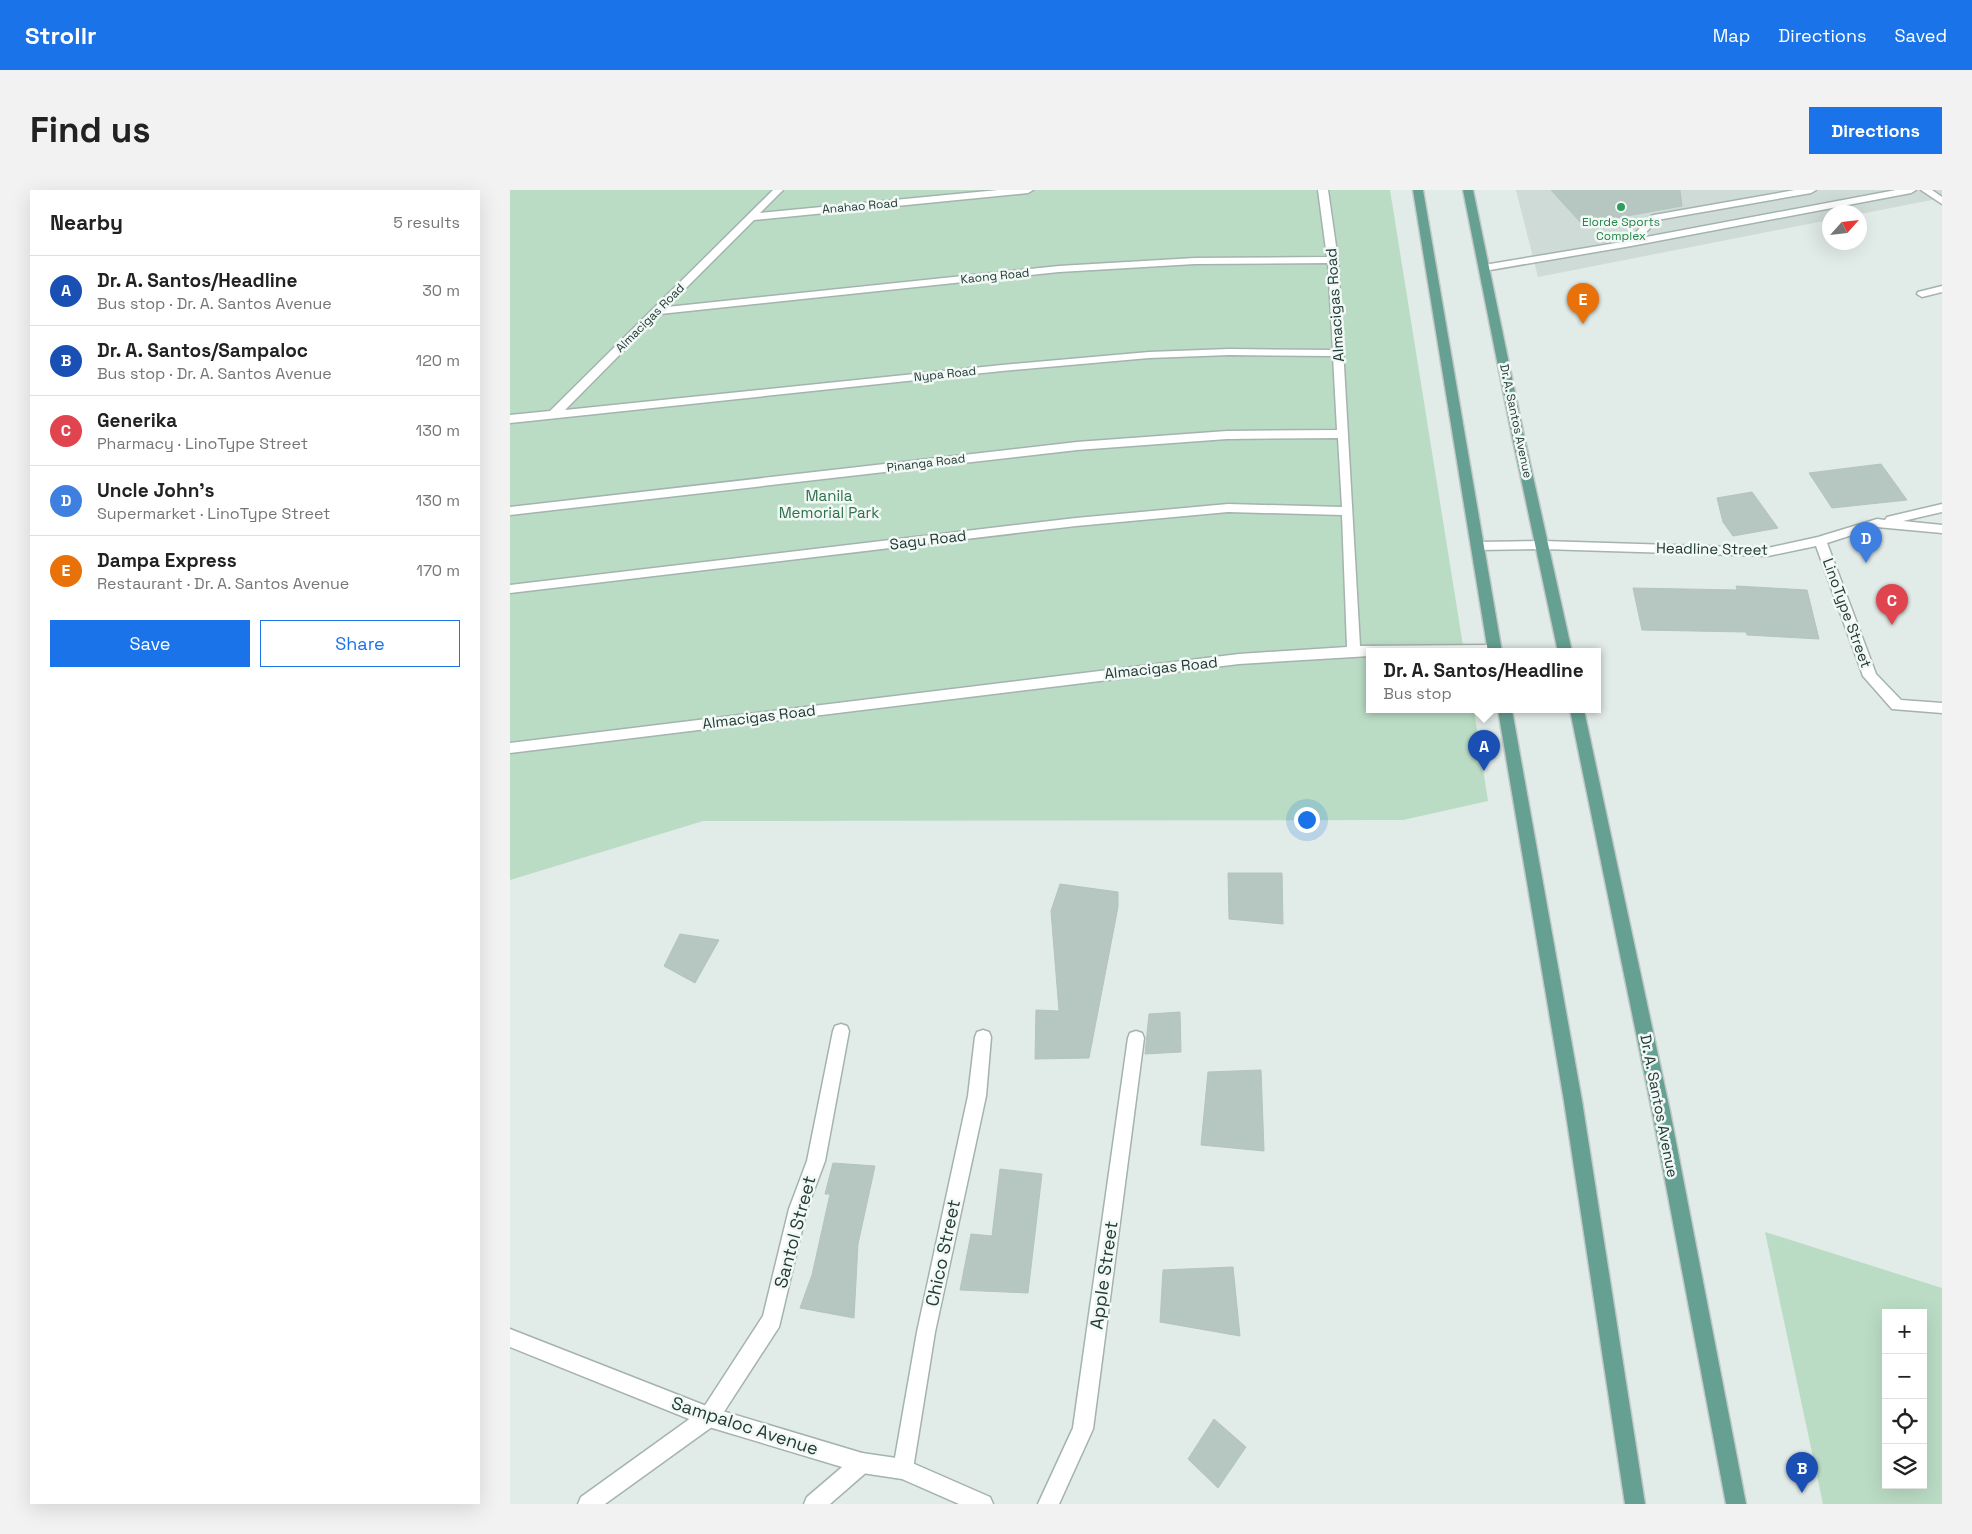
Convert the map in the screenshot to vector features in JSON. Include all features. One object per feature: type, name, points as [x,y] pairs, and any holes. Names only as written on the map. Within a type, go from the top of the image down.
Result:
[{"type":"main road","points":[[1418,190],[1495,648]]},
{"type":"main road","name":"Dr. A. Santos Avenue","points":[[1468,190],[1518,436],[1564,648]]},
{"type":"main road","points":[[1506,713],[1572,1101],[1636,1504]]},
{"type":"main road","name":"Dr. A. Santos Avenue","points":[[1578,713],[1661,1111],[1736,1504]]},
{"type":"street","name":"Almacigas Road","points":[[553,415],[778,190]]},
{"type":"street","name":"Anahao Road","points":[[751,217],[1028,190]]},
{"type":"street","name":"Almacigas Road","points":[[510,748],[1104,674],[1239,659],[1354,651],[1334,260],[1323,190]]},
{"type":"street","points":[[1631,243],[1654,218],[1811,190]]},
{"type":"street","points":[[1860,190],[1877,196]]},
{"type":"street","points":[[1484,268],[1631,243],[1911,190]]},
{"type":"street","points":[[1926,190],[1942,201]]},
{"type":"street","name":"Kaong Road","points":[[657,311],[1058,269],[1195,261],[1334,260]]},
{"type":"street","points":[[1922,294],[1942,289]]},
{"type":"street","name":"Nypa Road","points":[[553,415],[1002,368],[1149,355],[1230,352],[1338,353]]},
{"type":"street","points":[[510,419],[553,415]]},
{"type":"street","name":"Pinanga Road","points":[[510,511],[1077,446],[1227,435],[1343,434]]},
{"type":"street","name":"Sagu Road","points":[[510,588],[1076,522],[1228,508],[1348,511]]},
{"type":"street","points":[[1877,523],[1942,508]]},
{"type":"street","name":"Headline Street","points":[[1478,546],[1543,545],[1768,552],[1820,541],[1877,523],[1942,529]]},
{"type":"street","name":"LinoType Street","points":[[1820,541],[1870,676],[1897,705],[1942,708]]},
{"type":"street","points":[[1354,651],[1366,651]]},
{"type":"street","name":"Santol Street","points":[[709,1417],[772,1320],[798,1209],[816,1161],[840,1031]]},
{"type":"street","name":"Chico Street","points":[[903,1469],[926,1332],[977,1096],[983,1037]]},
{"type":"street","name":"Apple Street","points":[[1048,1504],[1083,1429],[1136,1038]]},
{"type":"street","name":"Sampaloc Avenue","points":[[510,1338],[709,1417],[862,1464],[903,1469],[983,1504]]},
{"type":"street","points":[[588,1504],[709,1417]]},
{"type":"street","points":[[814,1504],[862,1464]]},
{"type":"shaded area","points":[[1516,190],[1942,190],[1942,198],[1867,213],[1867,205],[1822,205],[1822,221],[1538,277]]},
{"type":"green space","name":"Manila Memorial Park","points":[[510,190],[1390,190],[1463,648],[1366,648],[1366,713],[1474,713],[1488,801],[1403,820],[703,821],[510,880]]},
{"type":"green space","points":[[1765,1232],[1942,1288],[1942,1504],[1823,1504]]},
{"type":"building","name":"Elorde Sports Complex","points":[[1551,190],[1680,190],[1682,206],[1582,224]]},
{"type":"building","points":[[1881,464],[1907,500],[1832,508],[1809,473]]},
{"type":"building","points":[[1752,492],[1778,528],[1733,536],[1723,522],[1717,498]]},
{"type":"building","points":[[1736,586],[1807,590],[1819,639],[1747,635],[1746,632],[1642,630],[1633,588],[1737,590]]},
{"type":"building","points":[[1228,873],[1282,873],[1283,924],[1229,919]]},
{"type":"building","points":[[1060,884],[1118,892],[1118,907],[1089,1058],[1035,1059],[1036,1010],[1059,1011],[1051,911]]},
{"type":"building","points":[[680,934],[719,940],[695,983],[664,966]]},
{"type":"building","points":[[1180,1012],[1181,1052],[1145,1054],[1149,1014]]},
{"type":"building","points":[[1261,1070],[1264,1151],[1201,1145],[1208,1072]]},
{"type":"building","points":[[833,1163],[875,1166],[858,1244],[854,1318],[800,1308],[812,1275],[830,1194],[825,1194]]},
{"type":"building","points":[[1000,1169],[1042,1174],[1028,1293],[960,1290],[971,1234],[992,1236]]},
{"type":"building","points":[[1233,1267],[1240,1336],[1160,1322],[1163,1270]]},
{"type":"building","points":[[1214,1419],[1246,1447],[1218,1488],[1188,1459]]},
{"type":"place","name":"Elorde Sports Complex","points":[[1621,207]]},
{"type":"place","name":"Dampa Express","points":[[1583,324]]},
{"type":"place","name":"Uncle John's","points":[[1866,563]]},
{"type":"place","name":"Generika","points":[[1892,625]]},
{"type":"place","name":"Dr. A. Santos/Headline","points":[[1484,771]]},
{"type":"place","name":"Dr. A. Santos/Sampaloc","points":[[1802,1493]]}]
